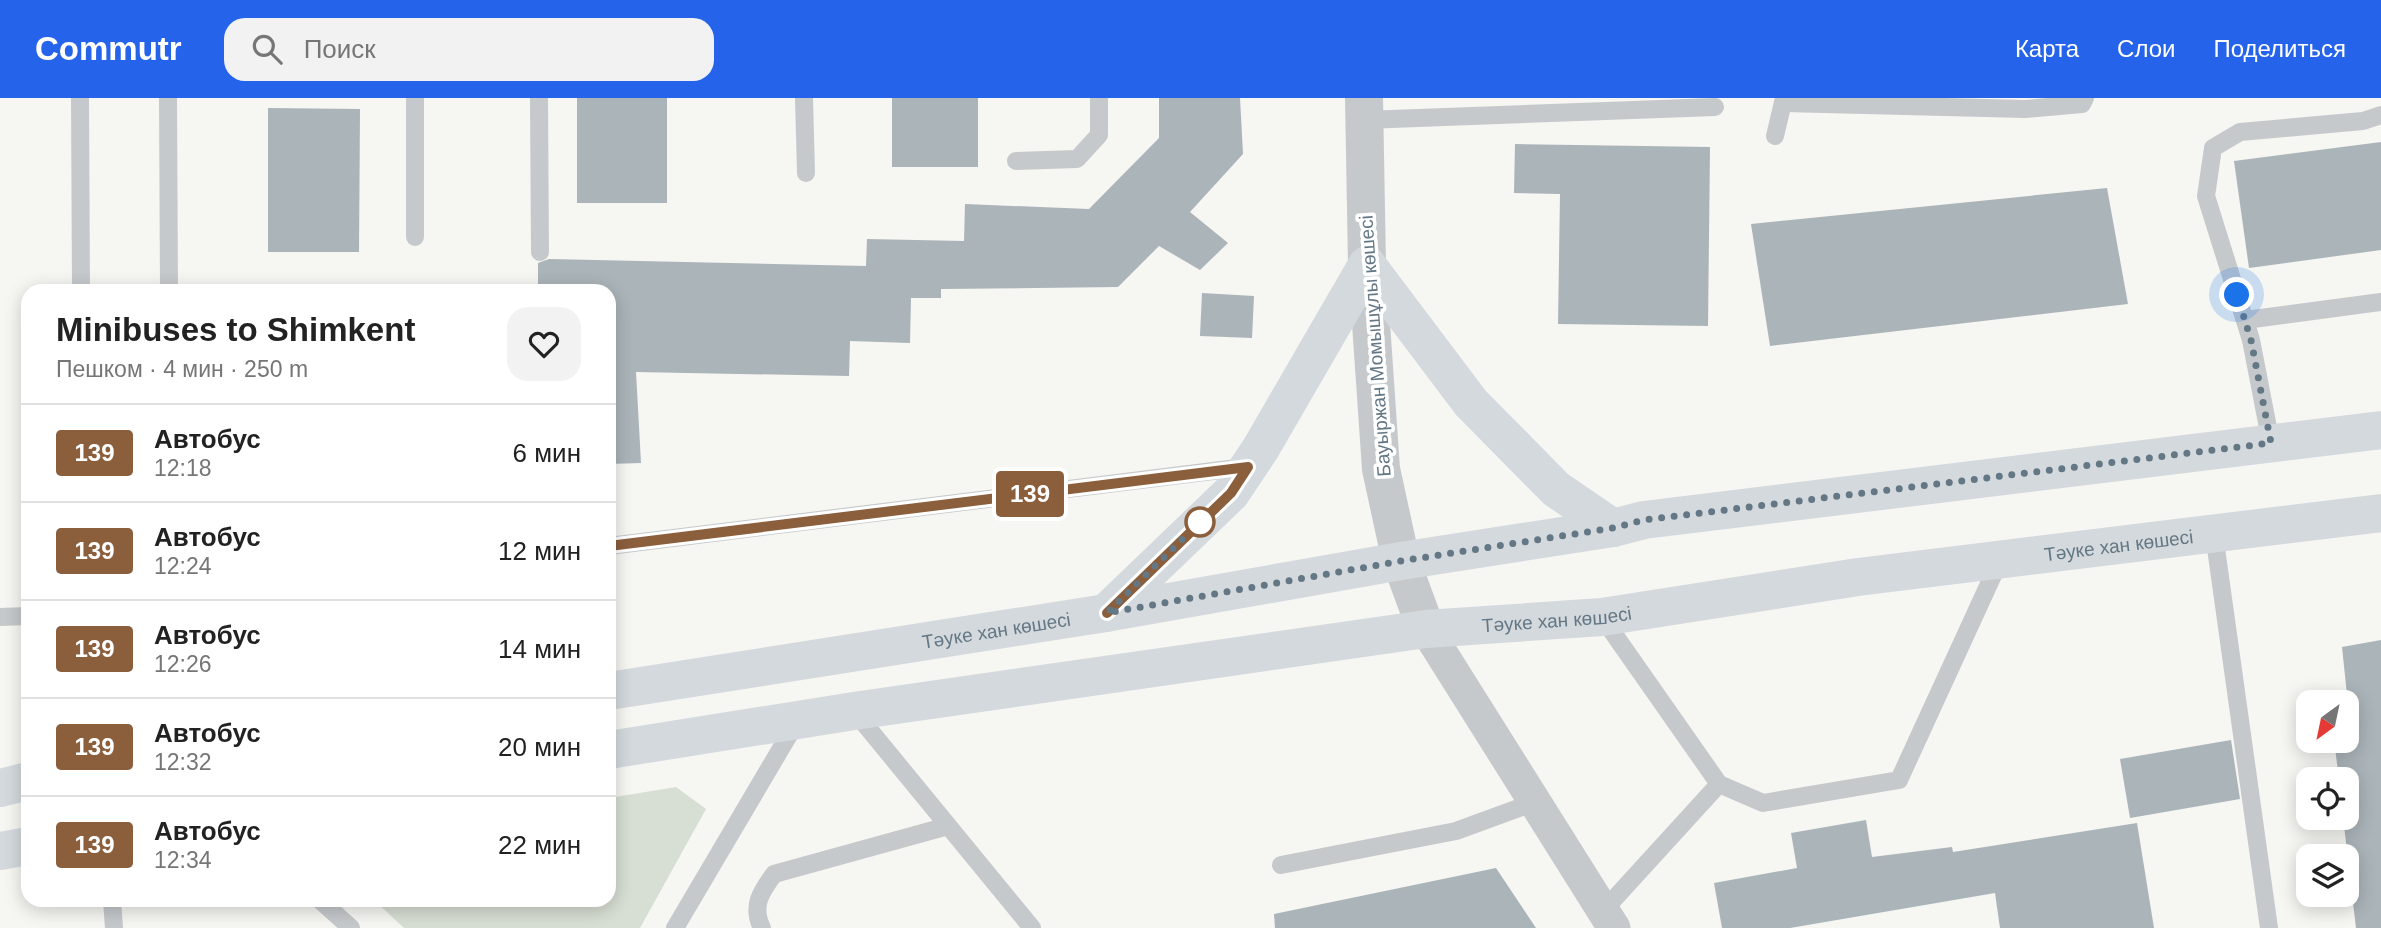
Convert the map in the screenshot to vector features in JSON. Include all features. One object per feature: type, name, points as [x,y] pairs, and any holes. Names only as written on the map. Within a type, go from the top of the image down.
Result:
[{"type":"main road","points":[[1107,613],[1231,493],[1367,265],[1471,403],[1556,489],[1613,528]]},
{"type":"main road","name":"Тәуке хан көшесі","points":[[616,690],[1107,613],[1401,561],[1613,528],[1658,518],[2381,430]]},
{"type":"main road","name":"Тәуке хан көшесі","points":[[616,749],[854,710],[1426,629],[1602,617],[1858,578],[2381,513]]},
{"type":"main road","points":[[0,788],[21,783]]},
{"type":"street","name":"Бауыржан Момышұлы көшесі","points":[[1364,109],[1367,265],[1381,469],[1401,561],[1426,629]]},
{"type":"street","points":[[1426,629],[1609,919]]},
{"type":"lane","points":[[80,98],[80,284]]},
{"type":"lane","points":[[168,98],[169,284]]},
{"type":"lane","points":[[415,98],[415,237]]},
{"type":"lane","points":[[539,98],[540,252]]},
{"type":"lane","points":[[804,98],[806,173]]},
{"type":"lane","points":[[1016,161],[1077,159],[1099,135],[1099,98]]},
{"type":"lane","points":[[1775,136],[1784,101],[2082,104],[2085,98]]},
{"type":"lane","points":[[1364,109],[1715,107]]},
{"type":"lane","points":[[2271,443],[2251,340],[2206,196],[2213,148],[2240,132],[2363,121],[2381,115]]},
{"type":"lane","points":[[2245,320],[2381,302]]},
{"type":"lane","points":[[616,545],[1248,467]]},
{"type":"lane","points":[[2214,534],[2269,928]]},
{"type":"lane","points":[[1602,617],[1719,784],[1763,803],[1899,780],[2000,560]]},
{"type":"lane","points":[[0,617],[21,616]]},
{"type":"lane","points":[[854,710],[1032,928]]},
{"type":"lane","points":[[675,928],[798,720]]},
{"type":"lane","points":[[1609,919],[1719,784]]},
{"type":"lane","points":[[1281,865],[1456,831],[1535,802]]},
{"type":"lane","points":[[762,928],[757,918],[758,896],[774,874],[948,826]]},
{"type":"lane","points":[[112,907],[114,928]]},
{"type":"lane","points":[[328,907],[351,928]]},
{"type":"shaded area","points":[[676,787],[706,809],[640,928],[404,928],[382,907],[616,907],[616,797]]},
{"type":"building","points":[[577,98],[667,98],[667,203],[577,203]]},
{"type":"building","points":[[892,98],[978,98],[978,167],[892,167]]},
{"type":"building","points":[[1159,98],[1240,98],[1243,154],[1190,212],[1228,243],[1200,270],[1159,246],[1118,287],[941,289],[941,298],[911,298],[910,343],[850,341],[849,376],[636,372],[641,463],[616,464],[616,284],[538,284],[538,263],[549,259],[866,266],[867,239],[964,241],[965,204],[1089,209],[1159,138]]},
{"type":"building","points":[[268,108],[360,109],[359,252],[268,252]]},
{"type":"building","points":[[2381,142],[2381,250],[2249,268],[2234,161]]},
{"type":"building","points":[[1515,144],[1710,147],[1708,326],[1558,324],[1560,194],[1514,193]]},
{"type":"building","points":[[2107,188],[2128,304],[1770,346],[1751,224]]},
{"type":"building","points":[[1202,293],[1254,296],[1252,338],[1200,336]]},
{"type":"building","points":[[2381,640],[2381,928],[2356,928],[2354,907],[2359,907],[2359,844],[2346,844],[2345,830],[2359,830],[2359,767],[2337,767],[2336,753],[2359,753],[2359,690],[2346,690],[2342,647]]},
{"type":"building","points":[[2231,740],[2240,799],[2130,818],[2120,759]]},
{"type":"building","points":[[1866,820],[1872,857],[1952,847],[1953,852],[2137,823],[2154,928],[2000,928],[1995,893],[1790,928],[1722,928],[1714,883],[1797,868],[1791,833]]},
{"type":"building","points":[[1496,868],[1536,928],[1275,928],[1274,914]]},
{"type":"bus line","name":"139","points":[[616,545],[1248,467],[1231,493],[1107,613]]},
{"type":"route","points":[[1200,522],[1107,613],[1401,561],[1613,528],[1644,520],[2271,443],[2251,340],[2237,295]]}]
